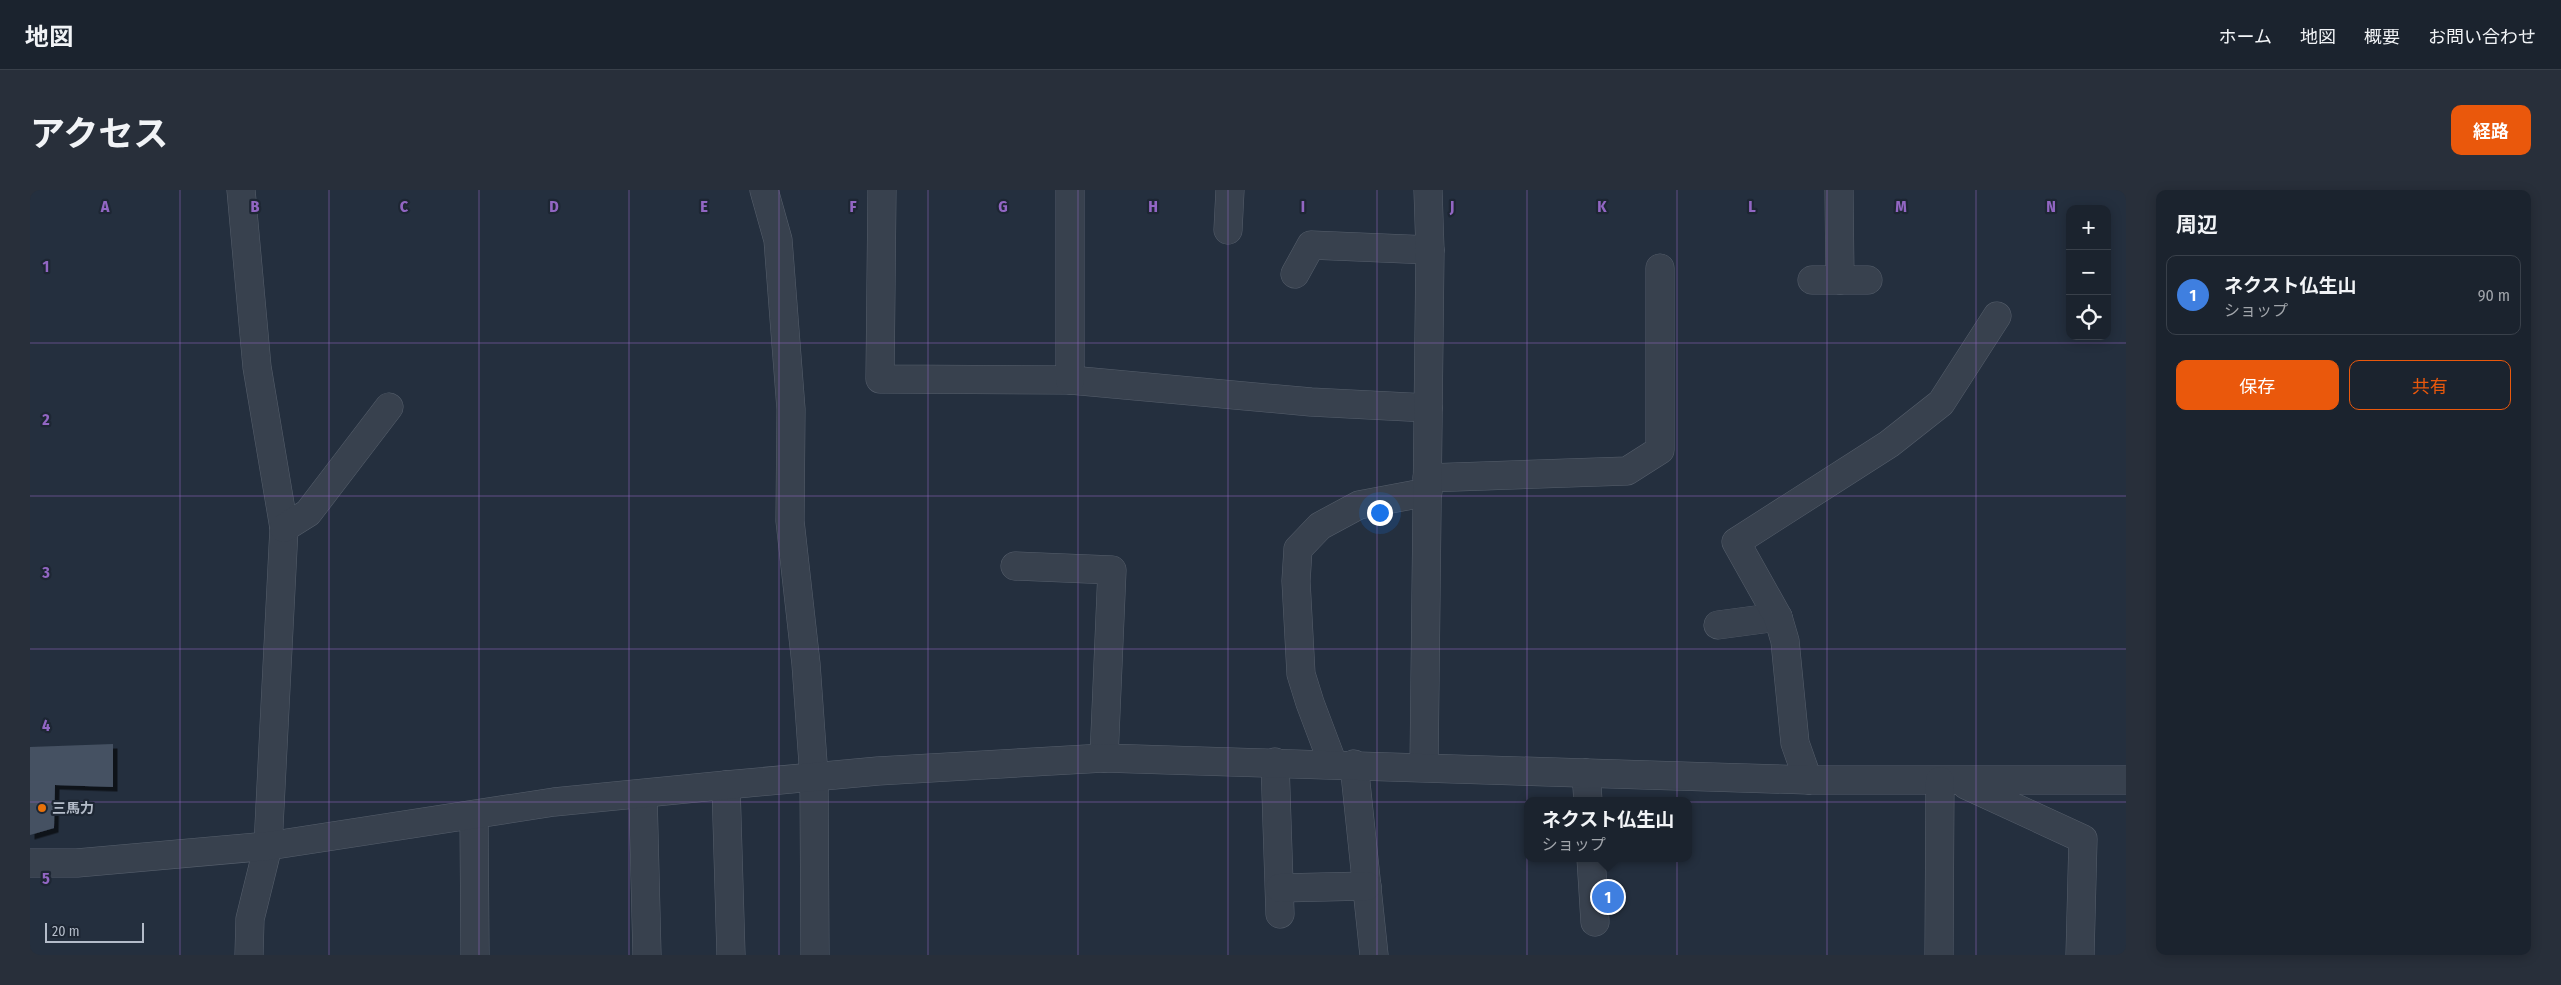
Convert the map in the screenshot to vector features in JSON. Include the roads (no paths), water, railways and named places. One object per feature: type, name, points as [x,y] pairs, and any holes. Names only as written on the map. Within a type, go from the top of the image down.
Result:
[{"type":"street","points":[[241,190],[257,367],[284,528],[268,846],[250,919],[249,955]]},
{"type":"street","points":[[764,190],[779,250],[791,409],[790,520],[806,664],[814,777],[815,955]]},
{"type":"street","points":[[882,190],[880,379],[1070,380],[1311,402],[1428,408]]},
{"type":"street","points":[[1070,190],[1070,380]]},
{"type":"street","points":[[1228,230],[1230,190]]},
{"type":"street","points":[[1424,767],[1430,250],[1428,190]]},
{"type":"street","points":[[1839,190],[1840,280]]},
{"type":"street","points":[[1295,274],[1311,245],[1430,250]]},
{"type":"street","points":[[1374,955],[1367,886],[1344,764],[1301,674],[1296,581],[1298,549],[1320,526],[1360,506],[1427,485],[1627,471],[1660,450],[1660,268]]},
{"type":"street","points":[[1812,280],[1868,280]]},
{"type":"street","points":[[1808,780],[1795,743],[1785,641],[1778,617],[1736,542],[1889,444],[1941,403],[1997,316]]},
{"type":"street","points":[[284,528],[308,513],[389,407]]},
{"type":"street","points":[[1015,566],[1112,570],[1104,758]]},
{"type":"street","points":[[1718,626],[1778,617]]},
{"type":"street","points":[[30,863],[76,863],[268,846],[554,802],[878,771],[1104,758],[1808,780],[2126,780]]},
{"type":"street","points":[[1275,762],[1280,901],[1367,886]]},
{"type":"street","points":[[1586,773],[1588,797]]},
{"type":"street","points":[[1939,955],[1949,781]]},
{"type":"street","points":[[1949,781],[2082,839],[2080,955]]},
{"type":"street","points":[[726,786],[731,955]]},
{"type":"street","points":[[643,794],[647,955]]},
{"type":"street","points":[[474,815],[475,955]]},
{"type":"street","points":[[1592,862],[1596,922]]},
{"type":"place","name":"三馬力","points":[[42,808]]},
{"type":"place","name":"ネクスト仏生山","points":[[1608,897]]}]
